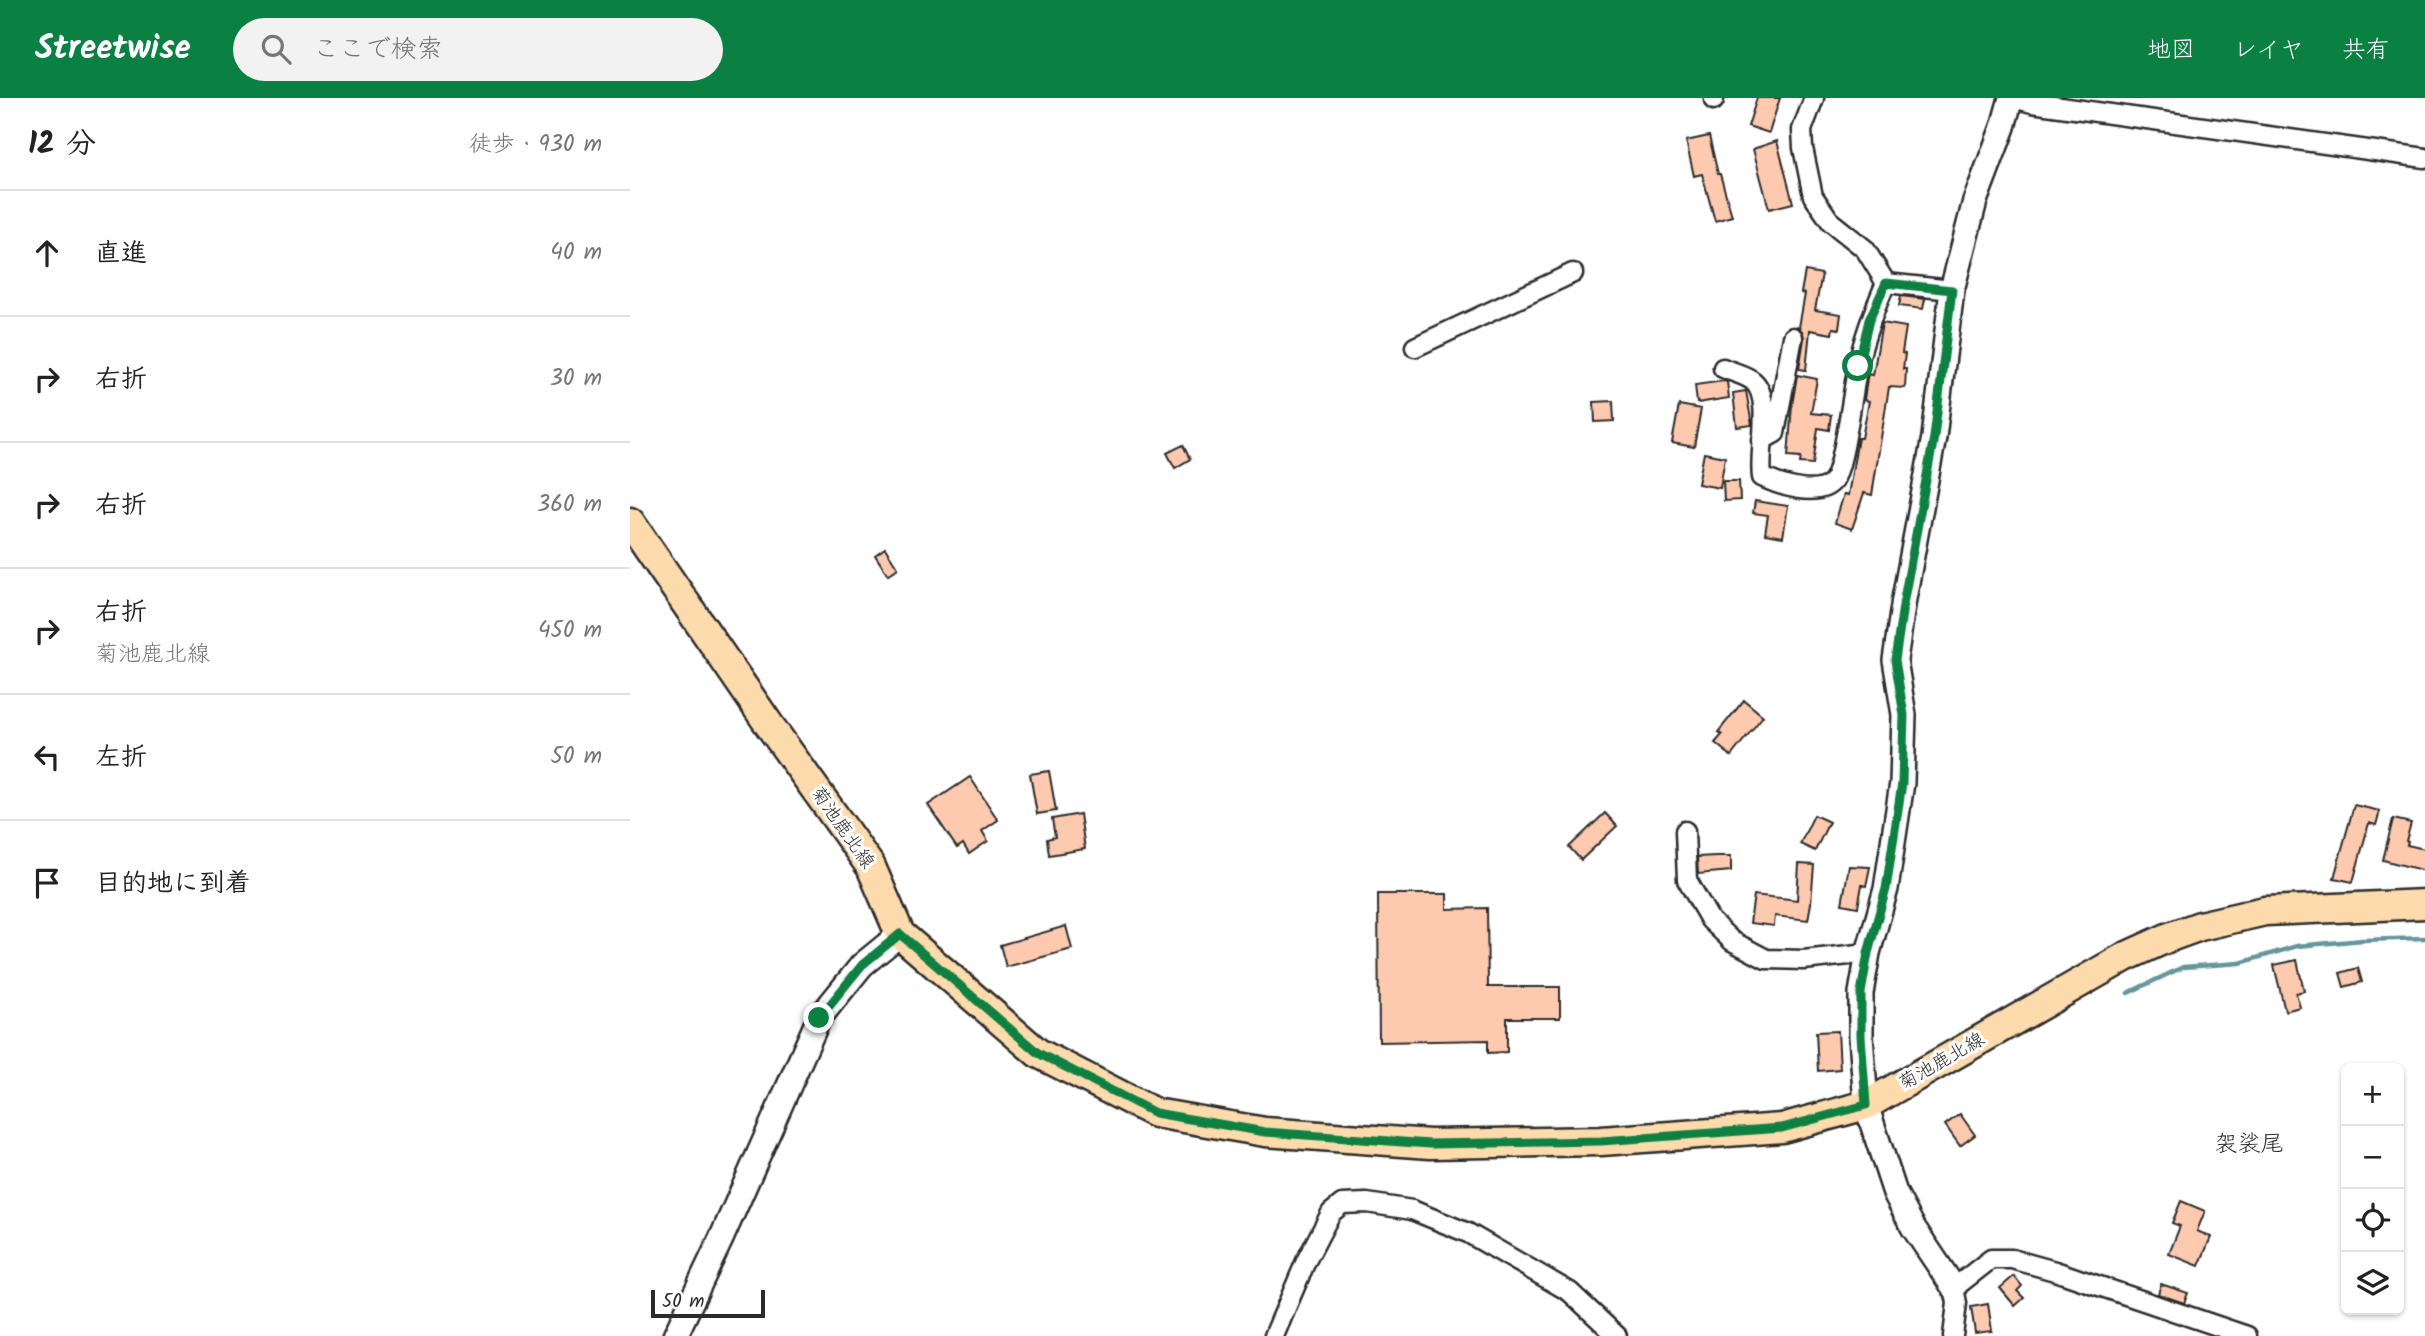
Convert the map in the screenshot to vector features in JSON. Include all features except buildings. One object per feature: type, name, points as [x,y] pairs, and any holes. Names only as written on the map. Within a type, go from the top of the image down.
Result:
[{"type":"main road","name":"菊池鹿北線","points":[[630,522],[871,867],[900,934],[1038,1053],[1155,1113],[1265,1132],[1430,1144],[1601,1141],[1782,1128],[1866,1105],[2125,957],[2200,926],[2264,911],[2425,904]]},
{"type":"street","points":[[1814,98],[1802,130],[1813,196],[1831,222],[1865,249],[1886,283]]},
{"type":"street","points":[[1953,1336],[1957,1303],[1954,1288],[1913,1227],[1895,1193],[1866,1105],[1861,993],[1868,953],[1886,889],[1902,783],[1904,715],[1895,660],[1934,437],[1952,290],[1975,201],[2012,98],[2425,158]]},
{"type":"street","points":[[1415,347],[1573,273]]},
{"type":"street","points":[[1886,283],[1952,290]]},
{"type":"street","points":[[1723,368],[1754,382],[1763,399],[1760,465],[1762,477],[1780,485],[1803,489],[1823,488],[1834,480],[1840,464],[1869,320],[1886,283]]},
{"type":"street","points":[[1762,440],[1775,433],[1793,337]]},
{"type":"street","points":[[1685,831],[1687,880],[1710,920],[1732,941],[1766,959],[1803,960],[1868,953]]},
{"type":"street","points":[[675,1336],[819,1018],[862,965],[900,934]]},
{"type":"street","points":[[1274,1336],[1306,1261],[1331,1213],[1342,1204],[1367,1203],[1412,1210],[1468,1233],[1570,1292],[1617,1336]]},
{"type":"street","points":[[1954,1288],[1991,1259],[2012,1259],[2247,1336]]},
{"type":"waterway","points":[[2128,993],[2183,967],[2240,963],[2297,946],[2425,938]]},
{"type":"district","name":"袈裟尾","points":[[2249,1145]]},
{"type":"route","points":[[819,1018],[862,965],[900,934],[1038,1053],[1155,1113],[1265,1132],[1430,1144],[1601,1141],[1782,1128],[1866,1105],[1861,993],[1868,953],[1886,889],[1902,783],[1904,715],[1895,660],[1934,437],[1952,290],[1886,283],[1869,320],[1858,366]]}]
